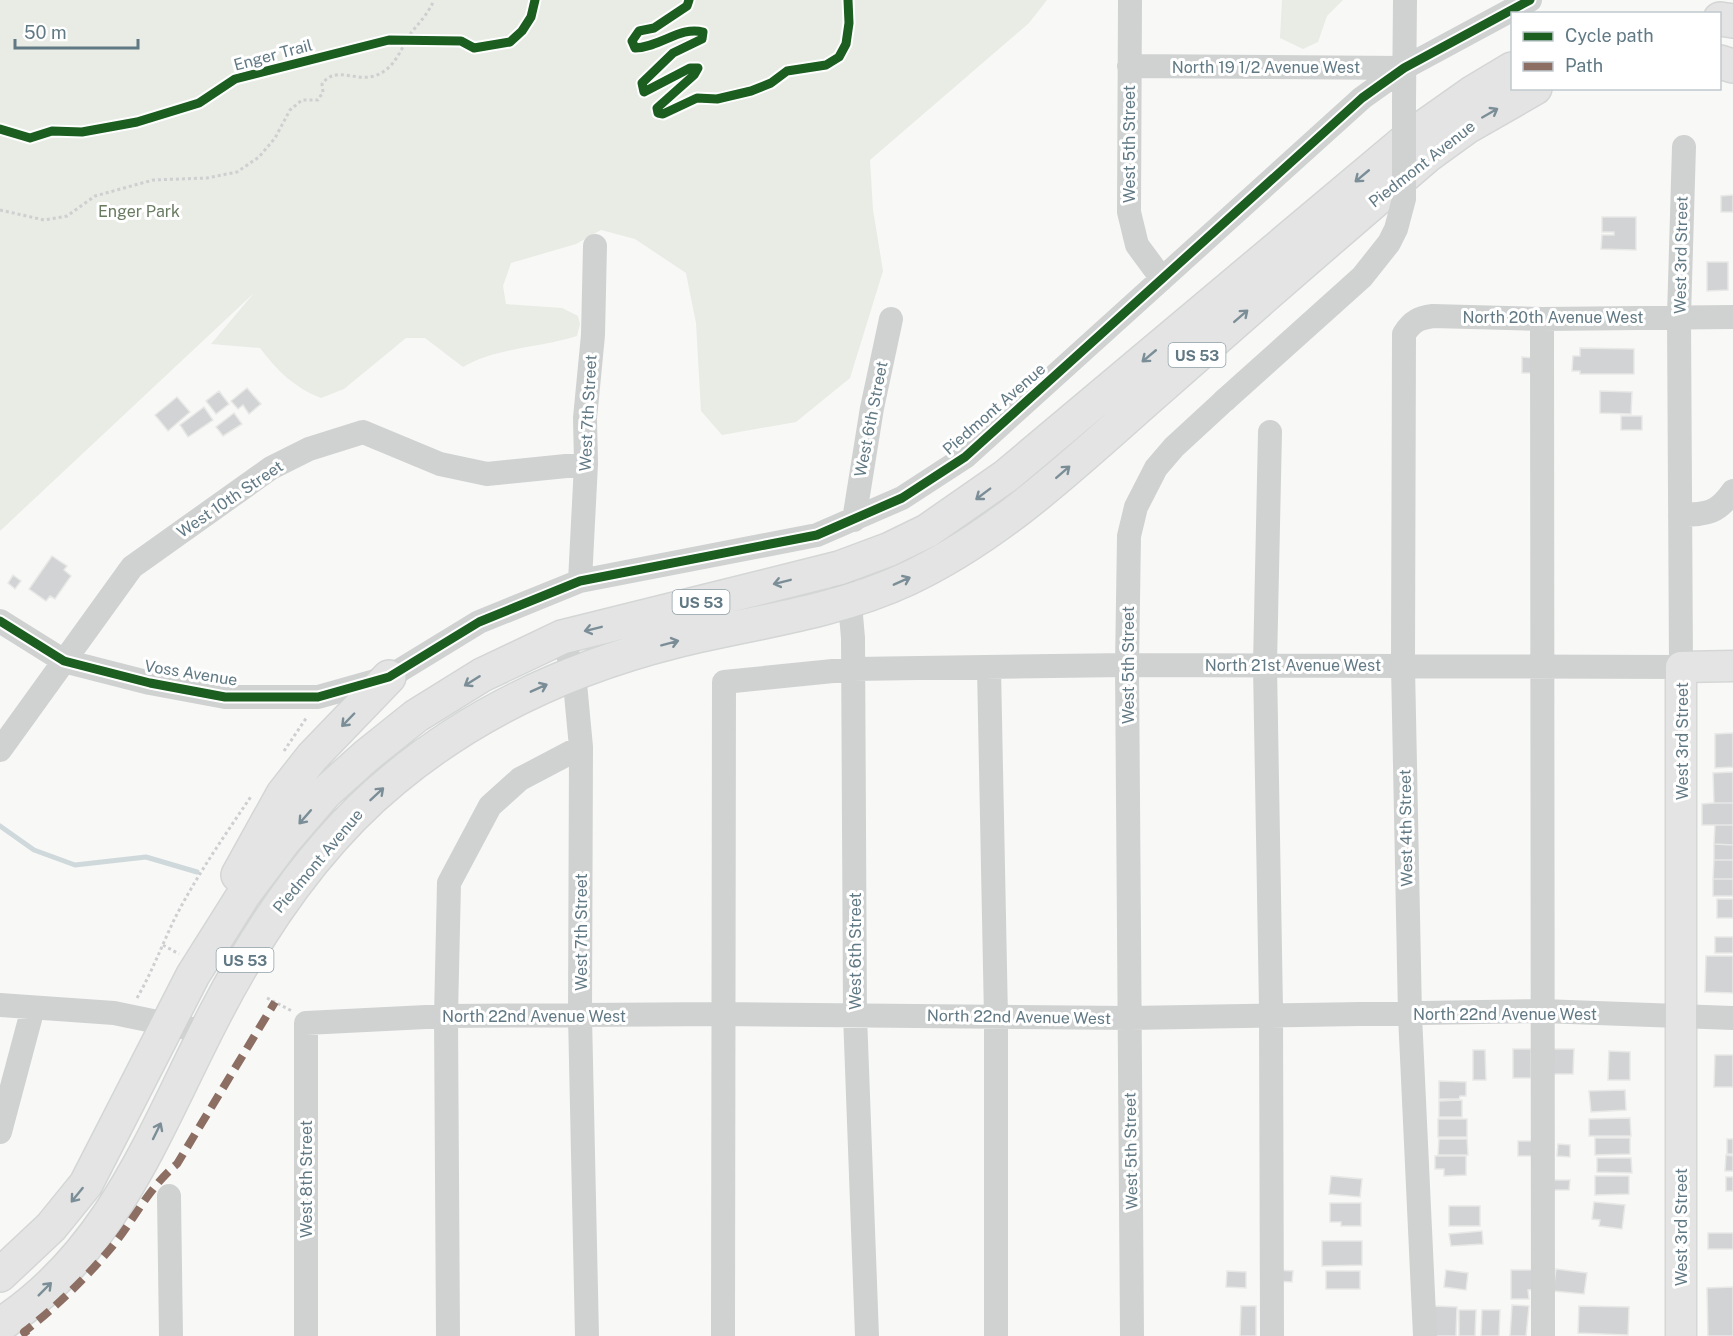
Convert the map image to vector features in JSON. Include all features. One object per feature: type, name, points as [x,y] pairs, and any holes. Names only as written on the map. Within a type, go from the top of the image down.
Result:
[{"type":"highway","name":"Piedmont Avenue","points":[[0,1275],[51,1227],[86,1184],[108,1146],[168,1024],[186,964],[244,894],[283,842],[341,778],[426,710],[482,675],[562,637],[839,568],[907,541],[976,499],[1382,159],[1454,105],[1511,70]]},
{"type":"highway","name":"Piedmont Avenue","points":[[0,1325],[24,1310],[67,1267],[107,1221],[136,1173],[206,1032],[264,927],[348,821],[428,751],[501,705],[574,673],[673,642],[848,602],[932,566],[1003,522],[1427,156],[1467,127],[1532,90]]},
{"type":"highway","points":[[186,964],[283,794],[312,757],[388,677]]},
{"type":"main road","name":"North 21st Avenue West","points":[[1682,667],[1733,666]]},
{"type":"main road","name":"West 3rd Street","points":[[1681,1336],[1682,667]]},
{"type":"street","name":"West 5th Street","points":[[1130,0],[1131,223],[1140,252],[1162,279]]},
{"type":"street","points":[[1404,68],[1405,0]]},
{"type":"street","name":"Piedmont Avenue","points":[[388,677],[479,622],[580,581],[817,535],[902,498],[965,457],[1328,126],[1404,68],[1530,0]]},
{"type":"street","name":"North 19 1/2 Avenue West","points":[[1129,66],[1404,68]]},
{"type":"street","name":"West 5th Street","points":[[1132,1336],[1128,544],[1136,507],[1148,482],[1165,458],[1225,400],[1362,277],[1389,243],[1396,229],[1404,199],[1404,68]]},
{"type":"street","name":"West 3rd Street","points":[[1682,667],[1679,316],[1684,147]]},
{"type":"street","name":"West 7th Street","points":[[580,581],[586,464],[585,418],[593,335],[595,246]]},
{"type":"street","name":"North 20th Avenue West","points":[[1411,323],[1420,318],[1433,316],[1542,319],[1733,317]]},
{"type":"street","name":"West 6th Street","points":[[854,520],[872,408],[891,319]]},
{"type":"street","points":[[1542,319],[1543,1336]]},
{"type":"street","name":"West 4th Street","points":[[1411,323],[1404,334],[1402,346],[1403,666],[1410,1015],[1425,1336]]},
{"type":"street","name":"West 10th Street","points":[[0,750],[132,567],[232,494],[272,468],[309,449],[363,432],[440,464],[487,474],[586,464]]},
{"type":"street","points":[[1270,432],[1265,665],[1271,1016],[1272,1336]]},
{"type":"street","points":[[1680,515],[1707,514],[1724,505],[1733,491]]},
{"type":"street","name":"West 6th Street","points":[[839,568],[852,625],[855,1015],[867,1336]]},
{"type":"street","name":"Voss Avenue","points":[[0,621],[64,661],[150,683],[225,697],[318,697],[388,677]]},
{"type":"street","name":"West 7th Street","points":[[562,637],[574,673],[581,747],[580,1016],[587,1336]]},
{"type":"street","name":"North 21st Avenue West","points":[[722,1014],[724,682],[853,669],[1127,665],[1543,669],[1682,667]]},
{"type":"street","points":[[989,668],[996,1017],[996,1336]]},
{"type":"street","points":[[448,1336],[446,1016],[449,883],[490,806],[520,779],[581,747]]},
{"type":"street","points":[[0,1005],[114,1013],[206,1032]]},
{"type":"street","points":[[0,1132],[33,1008]]},
{"type":"street","name":"North 22nd Avenue West","points":[[306,1023],[446,1016],[722,1014],[1130,1018],[1542,1011],[1733,1018]]},
{"type":"street","points":[[722,1014],[723,1336]]},
{"type":"street","name":"West 8th Street","points":[[306,1023],[306,1336]]},
{"type":"street","points":[[169,1196],[171,1336]]},
{"type":"path","points":[[0,210],[44,220],[67,216],[95,196],[153,180],[207,178],[237,172],[259,157],[275,138],[290,110],[302,100],[318,100],[322,92],[322,84],[328,76],[336,74],[374,77],[392,65],[401,41],[427,17],[434,0]]},
{"type":"path","points":[[401,41],[419,40]]},
{"type":"path","points":[[280,756],[312,710],[318,697]]},
{"type":"path","points":[[135,1002],[201,874],[258,787]]},
{"type":"path","points":[[163,945],[186,964]]},
{"type":"path","points":[[267,998],[295,1012],[306,1023]]},
{"type":"green space","name":"Enger Park","points":[[0,0],[1047,0],[1029,23],[870,160],[873,210],[883,271],[850,378],[796,422],[722,435],[701,411],[696,323],[686,273],[635,239],[601,230],[576,244],[511,263],[503,286],[506,304],[562,308],[578,316],[580,324],[577,336],[490,355],[463,367],[425,338],[406,338],[344,389],[321,398],[287,378],[260,348],[211,344],[254,293],[0,531]]},
{"type":"green space","points":[[1282,0],[1343,0],[1327,16],[1318,42],[1303,49],[1280,38]]},
{"type":"building","points":[[1733,195],[1733,212],[1721,212],[1721,196]]},
{"type":"building","points":[[1602,217],[1636,217],[1636,250],[1601,249],[1602,235],[1614,235],[1614,232],[1602,232]]},
{"type":"building","points":[[1707,262],[1728,262],[1728,290],[1707,291]]},
{"type":"building","points":[[1580,348],[1634,349],[1634,374],[1580,374],[1580,371],[1572,371],[1573,356],[1580,356]]},
{"type":"building","points":[[1522,357],[1535,358],[1534,373],[1522,373]]},
{"type":"building","points":[[247,388],[261,404],[249,414],[243,405],[238,409],[231,401]]},
{"type":"building","points":[[219,391],[229,404],[216,414],[206,401]]},
{"type":"building","points":[[1600,391],[1632,392],[1631,414],[1600,413]]},
{"type":"building","points":[[177,397],[190,412],[168,431],[155,415]]},
{"type":"building","points":[[204,407],[213,420],[188,437],[180,425]]},
{"type":"building","points":[[234,413],[242,424],[223,436],[216,427]]},
{"type":"building","points":[[1621,416],[1642,416],[1642,430],[1621,430]]},
{"type":"building","points":[[52,556],[67,566],[64,570],[71,576],[55,599],[50,596],[46,601],[29,589]]},
{"type":"building","points":[[13,575],[21,581],[15,589],[8,583]]},
{"type":"building","points":[[1733,733],[1733,767],[1715,768],[1715,734]]},
{"type":"building","points":[[1733,772],[1733,803],[1714,803],[1713,773]]},
{"type":"building","points":[[1733,803],[1733,825],[1702,825],[1702,804]]},
{"type":"building","points":[[1715,825],[1733,825],[1733,845],[1714,844]]},
{"type":"building","points":[[1714,844],[1733,845],[1733,860],[1714,860]]},
{"type":"building","points":[[1714,860],[1733,860],[1733,879],[1713,879]]},
{"type":"building","points":[[1713,879],[1733,879],[1733,896],[1713,896]]},
{"type":"building","points":[[1717,899],[1733,899],[1733,918],[1717,918]]},
{"type":"building","points":[[1715,937],[1733,937],[1733,953],[1715,953]]},
{"type":"building","points":[[1706,956],[1733,956],[1733,993],[1705,992]]},
{"type":"building","points":[[1513,1049],[1531,1049],[1531,1078],[1513,1078]]},
{"type":"building","points":[[1553,1049],[1574,1049],[1573,1074],[1552,1074]]},
{"type":"building","points":[[1473,1050],[1485,1050],[1486,1080],[1473,1080]]},
{"type":"building","points":[[1609,1051],[1630,1052],[1630,1080],[1608,1080]]},
{"type":"building","points":[[1715,1055],[1733,1055],[1733,1087],[1714,1087]]},
{"type":"building","points":[[1439,1081],[1466,1082],[1466,1096],[1460,1096],[1459,1099],[1439,1099]]},
{"type":"building","points":[[1625,1090],[1626,1110],[1591,1112],[1589,1091]]},
{"type":"building","points":[[1462,1100],[1462,1117],[1439,1117],[1439,1101]]},
{"type":"building","points":[[1630,1118],[1631,1136],[1589,1136],[1589,1119]]},
{"type":"building","points":[[1438,1119],[1467,1119],[1467,1137],[1438,1137]]},
{"type":"building","points":[[1595,1138],[1630,1138],[1630,1154],[1595,1155]]},
{"type":"building","points":[[1439,1139],[1467,1139],[1468,1155],[1438,1155]]},
{"type":"building","points":[[1727,1139],[1733,1139],[1733,1154],[1727,1154]]},
{"type":"building","points":[[1518,1141],[1534,1141],[1533,1156],[1518,1156]]},
{"type":"building","points":[[1558,1144],[1570,1145],[1570,1157],[1557,1156]]},
{"type":"building","points":[[1726,1155],[1733,1156],[1733,1171],[1725,1171]]},
{"type":"building","points":[[1435,1156],[1466,1156],[1466,1175],[1444,1176],[1444,1169],[1435,1169]]},
{"type":"building","points":[[1597,1158],[1631,1158],[1632,1173],[1597,1172]]},
{"type":"building","points":[[1331,1176],[1362,1179],[1360,1197],[1329,1194]]},
{"type":"building","points":[[1595,1176],[1629,1176],[1629,1194],[1595,1195]]},
{"type":"building","points":[[1726,1177],[1733,1177],[1733,1191],[1726,1191]]},
{"type":"building","points":[[1554,1180],[1570,1180],[1569,1190],[1553,1190]]},
{"type":"building","points":[[1594,1202],[1625,1205],[1622,1229],[1599,1226],[1600,1220],[1592,1219]]},
{"type":"building","points":[[1330,1203],[1361,1203],[1361,1226],[1341,1226],[1341,1222],[1330,1222]]},
{"type":"building","points":[[1449,1206],[1480,1206],[1480,1226],[1449,1226]]},
{"type":"building","points":[[1482,1231],[1483,1244],[1451,1246],[1449,1234]]},
{"type":"building","points":[[1708,1233],[1733,1233],[1733,1249],[1708,1249]]},
{"type":"building","points":[[1322,1241],[1362,1241],[1362,1265],[1322,1266]]},
{"type":"building","points":[[1556,1269],[1587,1273],[1584,1294],[1553,1291]]},
{"type":"building","points":[[1278,1270],[1293,1271],[1292,1282],[1276,1281]]},
{"type":"building","points":[[1446,1270],[1468,1273],[1466,1290],[1444,1287]]},
{"type":"building","points":[[1511,1270],[1536,1270],[1536,1289],[1528,1290],[1529,1299],[1511,1299]]},
{"type":"building","points":[[1227,1271],[1246,1272],[1246,1288],[1226,1287]]},
{"type":"building","points":[[1326,1271],[1360,1271],[1360,1289],[1326,1289]]},
{"type":"building","points":[[1733,1287],[1733,1336],[1708,1336],[1707,1288]]},
{"type":"building","points":[[1512,1305],[1529,1306],[1526,1336],[1510,1336]]},
{"type":"building","points":[[1241,1306],[1256,1306],[1256,1336],[1240,1336]]},
{"type":"building","points":[[1434,1306],[1457,1307],[1456,1336],[1433,1336]]},
{"type":"building","points":[[1579,1306],[1629,1307],[1628,1335],[1578,1333]]},
{"type":"building","points":[[1459,1310],[1476,1310],[1475,1336],[1459,1336]]},
{"type":"building","points":[[1482,1310],[1500,1310],[1499,1336],[1481,1336]]},
{"type":"waterway","points":[[0,826],[34,850],[75,865],[146,857],[197,872]]},
{"type":"marked path","points":[[27,1336],[24,1332],[59,1303],[101,1259],[158,1183],[177,1164],[275,1002]]},
{"type":"cycle path","name":"Enger Trail","points":[[0,129],[30,138],[52,131],[82,132],[137,122],[199,103],[235,79],[389,40],[461,41],[474,48],[510,42],[522,31],[531,17],[535,0]]},
{"type":"cycle path","points":[[689,0],[687,6],[654,28],[639,31],[632,41],[635,48],[644,47],[678,34],[703,32],[702,39],[673,53],[642,83],[644,92],[690,68],[698,68],[694,75],[657,108],[658,113],[663,114],[697,98],[717,99],[751,91],[771,83],[787,71],[826,65],[839,57],[846,44],[849,23],[848,0]]},
{"type":"cycle path","points":[[0,621],[64,661],[150,683],[225,697],[318,697],[389,677],[479,622],[580,581],[817,535],[902,498],[965,457],[1362,98],[1404,68],[1530,0]]}]
